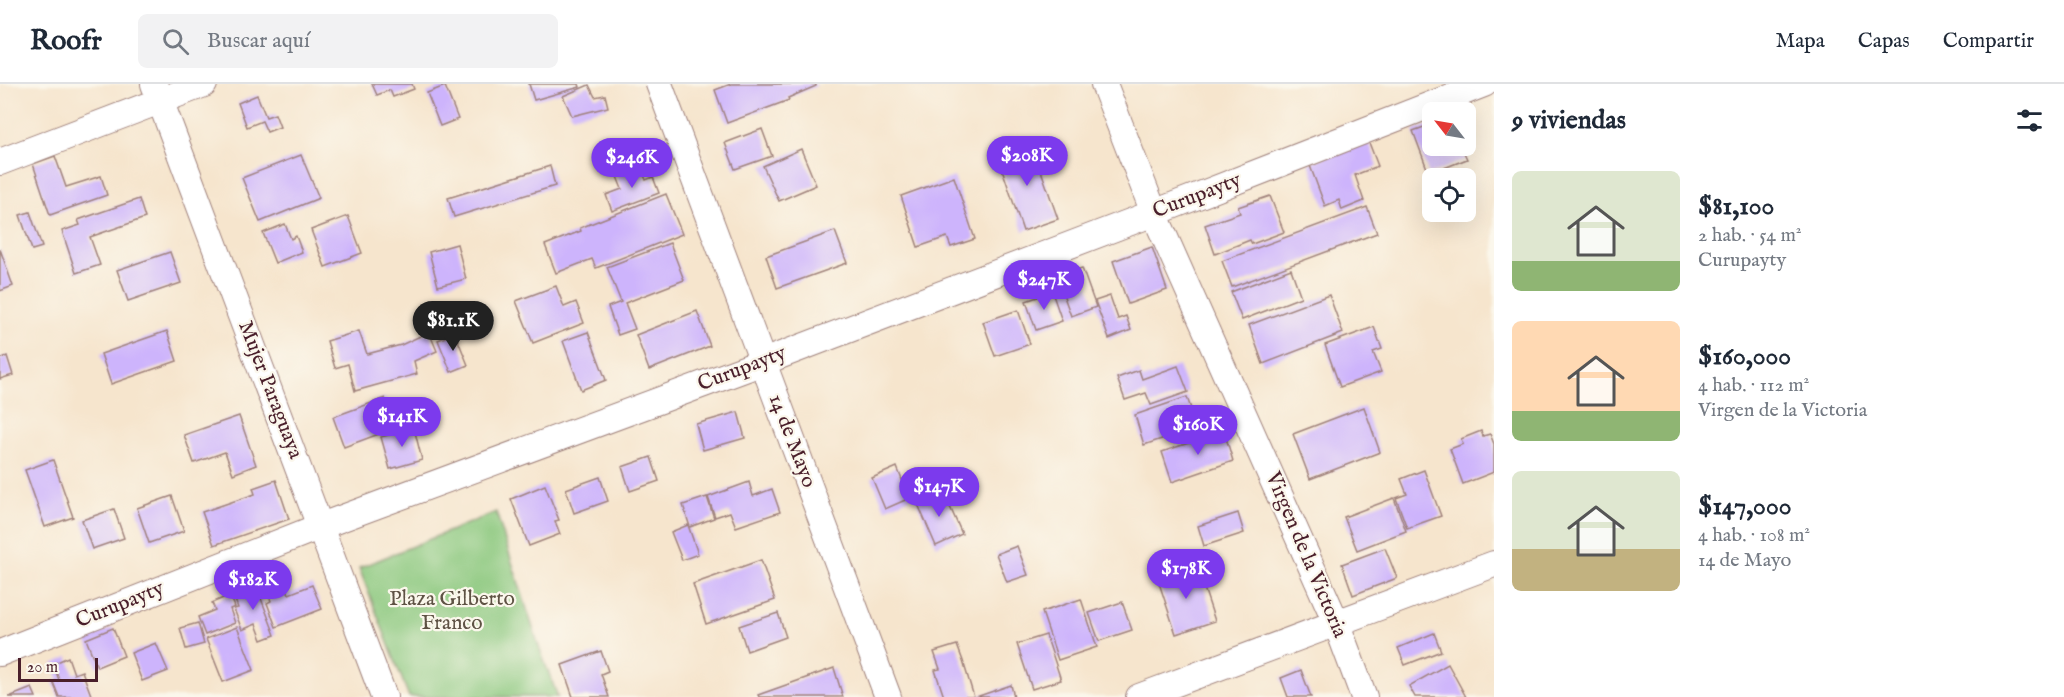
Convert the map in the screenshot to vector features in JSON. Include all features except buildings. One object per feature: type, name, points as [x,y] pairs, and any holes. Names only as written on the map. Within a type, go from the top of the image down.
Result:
[{"type":"street","points":[[0,162],[157,93],[204,84]]},
{"type":"street","name":"14 de Mayo","points":[[659,84],[888,697]]},
{"type":"street","name":"Virgen de la Victoria","points":[[1104,84],[1154,213],[1336,622],[1364,697]]},
{"type":"street","name":"Curupayty","points":[[0,653],[321,526],[763,362],[1484,84]]},
{"type":"street","name":"Mujer Paraguaya","points":[[157,93],[384,697]]},
{"type":"street","points":[[1139,697],[1494,564]]},
{"type":"green space","name":"Plaza Gilberto Franco","points":[[496,512],[540,650],[558,697],[409,697],[359,568]]}]
